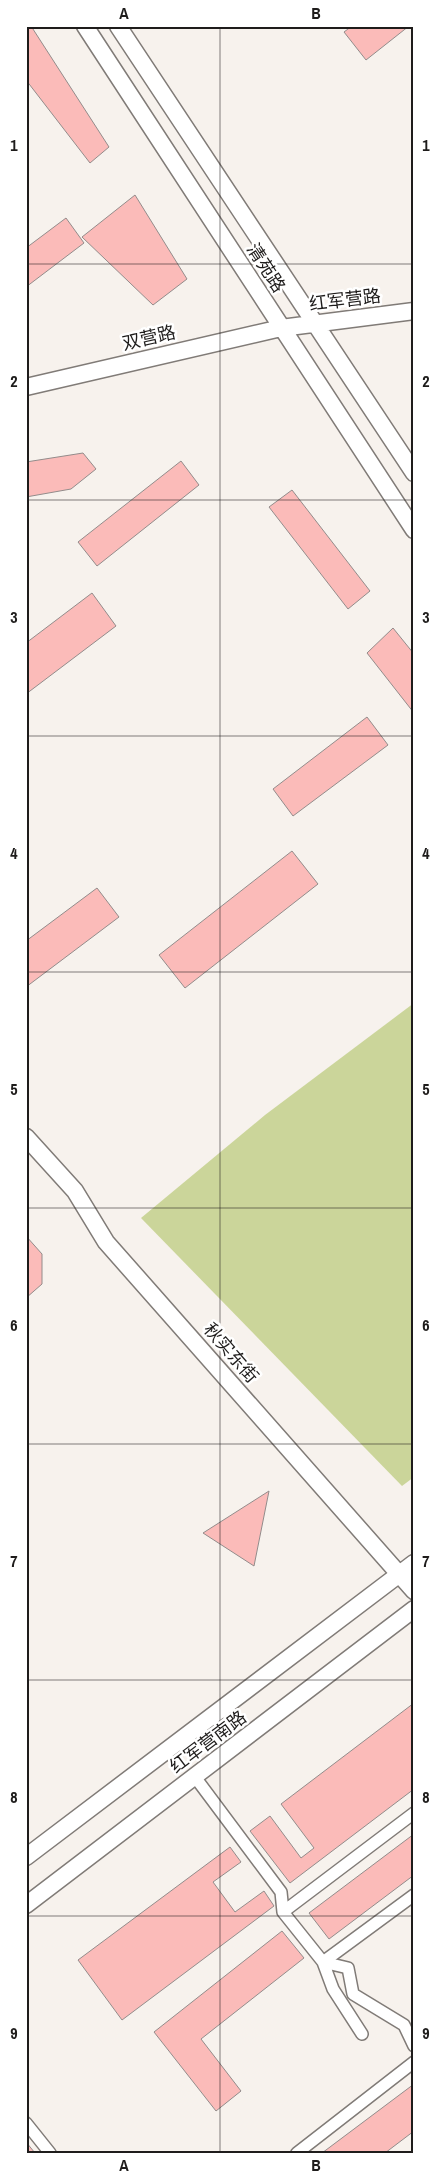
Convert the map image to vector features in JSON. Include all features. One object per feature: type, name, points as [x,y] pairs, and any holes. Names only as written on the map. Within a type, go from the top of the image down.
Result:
[{"type":"main road","name":"清苑路","points":[[85,26],[414,530]]},
{"type":"main road","name":"清苑路","points":[[118,26],[414,473]]},
{"type":"main road","name":"红军营路","points":[[281,328],[414,311]]},
{"type":"main road","name":"双营路","points":[[26,387],[281,328]]},
{"type":"main road","name":"秋实东街","points":[[26,1137],[75,1191],[106,1242],[414,1591]]},
{"type":"main road","name":"红军营南路","points":[[26,1857],[414,1563]]},
{"type":"main road","name":"红军营南路","points":[[26,1906],[414,1609]]},
{"type":"street","points":[[195,1777],[281,1892],[284,1912],[322,1962],[333,1989],[362,2034]]},
{"type":"street","points":[[284,1912],[414,1813]]},
{"type":"street","points":[[322,1962],[414,1894]]},
{"type":"street","points":[[322,1962],[348,1968],[353,1994],[404,2025],[414,2046]]},
{"type":"street","points":[[297,2153],[414,2062]]},
{"type":"street","points":[[26,2123],[50,2153]]},
{"type":"green space","points":[[414,1003],[414,1477],[402,1486],[141,1218],[265,1115]]},
{"type":"building","points":[[26,26],[31,26],[109,147],[90,163],[26,80]]},
{"type":"building","points":[[352,26],[409,26],[366,60],[344,32]]},
{"type":"building","points":[[135,195],[187,279],[153,305],[82,237]]},
{"type":"building","points":[[66,218],[84,243],[26,287],[26,248]]},
{"type":"building","points":[[83,453],[96,469],[71,489],[26,497],[26,462]]},
{"type":"building","points":[[181,461],[199,485],[97,566],[78,542]]},
{"type":"building","points":[[292,490],[370,591],[348,609],[269,507]]},
{"type":"building","points":[[92,593],[116,626],[26,694],[26,643]]},
{"type":"building","points":[[393,628],[414,654],[414,713],[367,653]]},
{"type":"building","points":[[367,717],[388,745],[293,816],[273,789]]},
{"type":"building","points":[[292,851],[318,884],[185,988],[159,955]]},
{"type":"building","points":[[97,888],[119,917],[26,987],[26,941]]},
{"type":"building","points":[[26,1236],[42,1254],[42,1284],[26,1298]]},
{"type":"building","points":[[269,1491],[254,1566],[203,1533]]},
{"type":"building","points":[[414,1703],[414,1789],[290,1883],[250,1831],[270,1816],[301,1858],[314,1848],[281,1804]]},
{"type":"building","points":[[414,1834],[414,1875],[329,1939],[309,1913]]},
{"type":"building","points":[[230,1847],[241,1862],[213,1882],[235,1912],[264,1891],[274,1906],[122,2020],[78,1960]]},
{"type":"building","points":[[282,1931],[304,1958],[201,2039],[241,2091],[216,2111],[154,2032]]},
{"type":"building","points":[[414,2084],[414,2131],[385,2153],[322,2153]]},
{"type":"building","points":[[26,2142],[35,2153],[26,2153]]}]
